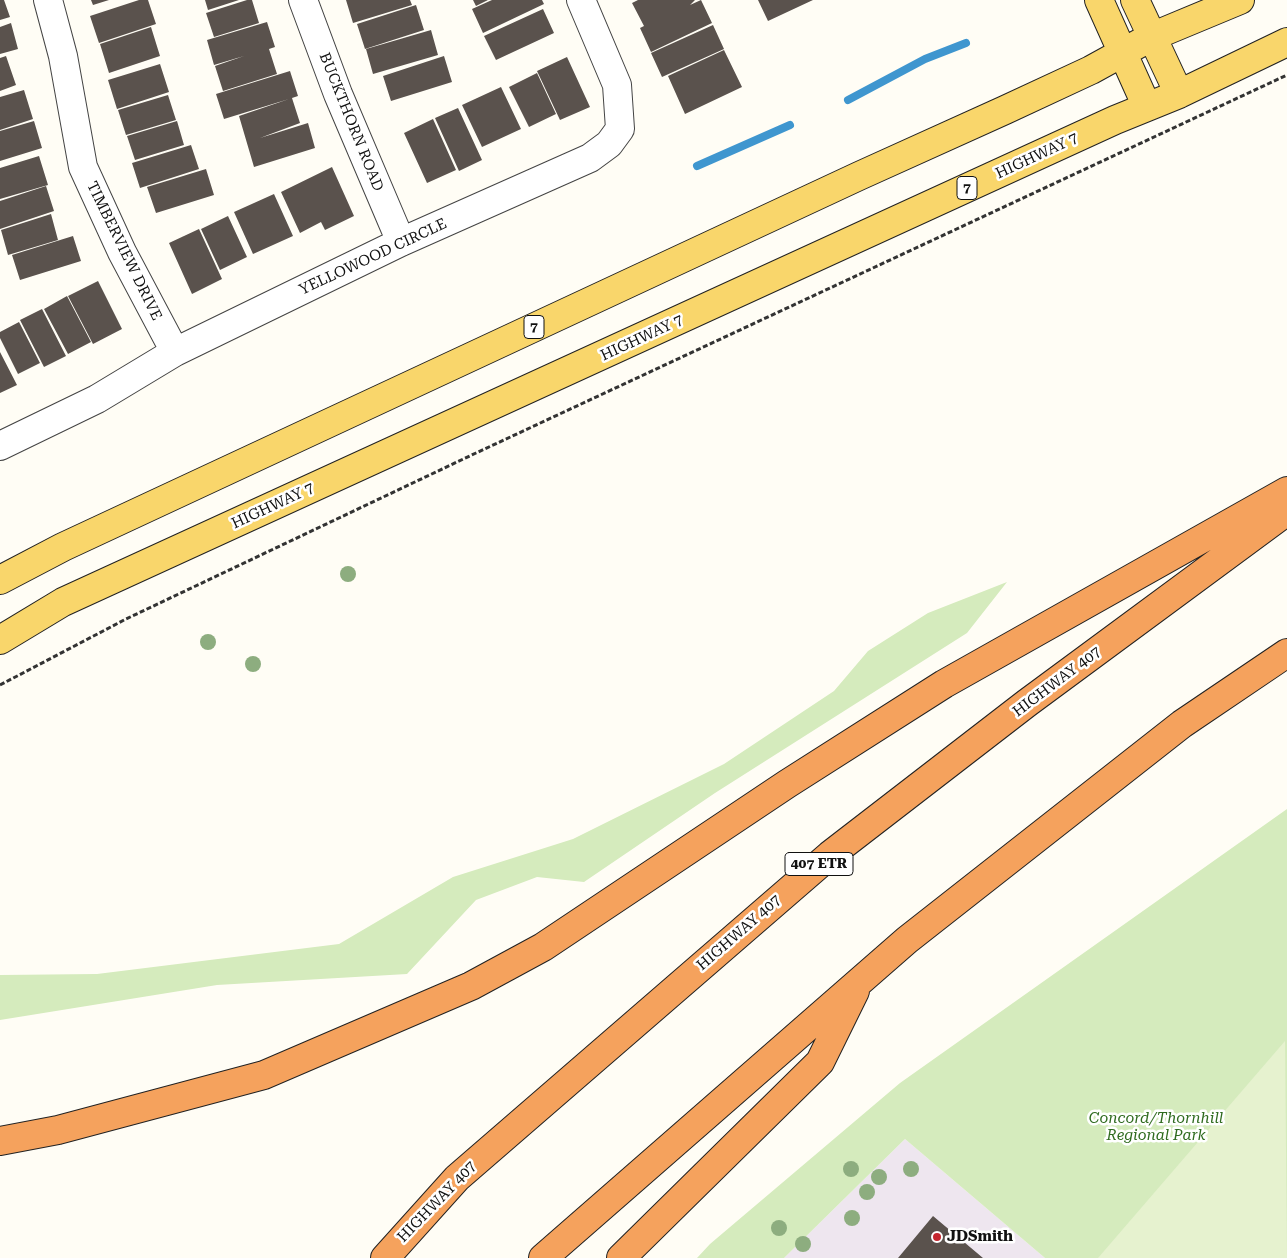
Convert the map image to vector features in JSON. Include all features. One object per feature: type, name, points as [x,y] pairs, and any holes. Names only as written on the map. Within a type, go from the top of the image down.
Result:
[{"type":"highway","points":[[0,1141],[58,1130],[264,1075],[471,986],[543,947],[787,784],[944,684],[1287,491]]},
{"type":"highway","name":"HIGHWAY 407","points":[[385,1258],[457,1178],[830,855],[1027,703],[1287,511]]},
{"type":"highway","points":[[542,1258],[907,940],[1182,724],[1287,653]]},
{"type":"highway","points":[[621,1258],[820,1062],[860,981]]},
{"type":"main road","points":[[1099,0],[1147,107]]},
{"type":"main road","points":[[1135,0],[1179,94]]},
{"type":"main road","name":"7","points":[[0,580],[72,542],[858,176],[1091,70],[1151,37],[1240,0]]},
{"type":"main road","name":"HIGHWAY 7","points":[[0,640],[63,602],[1179,94],[1287,42]]},
{"type":"street","name":"TIMBERVIEW DRIVE","points":[[48,0],[63,56],[83,167],[122,252],[175,352]]},
{"type":"street","name":"BUCKTHORN ROAD","points":[[302,0],[338,94],[402,242]]},
{"type":"street","name":"YELLOWOOD CIRCLE","points":[[0,446],[97,399],[175,352],[402,242],[590,158],[609,144],[620,129],[618,85],[581,0]]},
{"type":"path","points":[[0,685],[126,619],[467,457],[1287,75]]},
{"type":"shaded area","points":[[905,1139],[1045,1258],[784,1258]]},
{"type":"green space","points":[[1007,582],[967,633],[715,793],[584,882],[537,877],[476,900],[407,974],[217,985],[0,1020],[0,975],[97,974],[339,944],[453,877],[573,839],[724,764],[834,691],[868,651],[928,613]]},
{"type":"green space","name":"Concord/Thornhill Regional Park","points":[[1287,809],[1287,1258],[1045,1258],[905,1139],[784,1258],[697,1258],[710,1244],[900,1083]]},
{"type":"green space","points":[[1285,1041],[1287,1258],[1098,1258]]},
{"type":"building","points":[[0,0],[4,0],[10,17],[0,20]]},
{"type":"building","points":[[91,0],[109,0],[93,5]]},
{"type":"building","points":[[139,0],[148,0],[156,24],[99,43],[90,16]]},
{"type":"building","points":[[205,0],[239,0],[208,10]]},
{"type":"building","points":[[252,0],[259,23],[214,37],[206,13]]},
{"type":"building","points":[[346,0],[410,0],[412,5],[353,23]]},
{"type":"building","points":[[473,0],[488,0],[476,6]]},
{"type":"building","points":[[492,0],[542,0],[544,4],[483,33],[472,9]]},
{"type":"building","points":[[638,0],[695,0],[690,5],[701,0],[712,23],[651,52],[640,28],[644,26],[632,3]]},
{"type":"building","points":[[758,0],[813,0],[768,21]]},
{"type":"building","points":[[416,5],[424,30],[365,49],[357,24]]},
{"type":"building","points":[[543,9],[554,33],[496,60],[484,36]]},
{"type":"building","points":[[267,22],[275,47],[269,49],[277,74],[223,91],[215,66],[244,56],[214,65],[207,40]]},
{"type":"building","points":[[11,23],[18,49],[0,54],[0,27]]},
{"type":"building","points":[[713,25],[724,49],[662,77],[651,53]]},
{"type":"building","points":[[151,27],[160,56],[109,73],[100,44]]},
{"type":"building","points":[[431,30],[438,55],[373,74],[366,49]]},
{"type":"building","points":[[724,50],[742,87],[685,114],[668,76]]},
{"type":"building","points":[[6,56],[16,85],[0,91],[0,58]]},
{"type":"building","points":[[444,56],[452,82],[391,101],[383,76]]},
{"type":"building","points":[[567,57],[590,107],[560,120],[537,71]]},
{"type":"building","points":[[160,64],[169,92],[117,109],[108,80]]},
{"type":"building","points":[[290,71],[298,96],[292,98],[300,123],[260,138],[308,123],[315,148],[254,167],[239,116],[289,99],[224,119],[216,94]]},
{"type":"building","points":[[537,73],[556,114],[529,127],[509,87]]},
{"type":"building","points":[[501,87],[521,129],[482,147],[462,105]]},
{"type":"building","points":[[24,90],[33,119],[0,130],[0,97]]},
{"type":"building","points":[[168,95],[176,120],[126,135],[118,110]]},
{"type":"building","points":[[458,108],[482,160],[459,171],[435,118]]},
{"type":"building","points":[[433,119],[456,170],[427,183],[404,133]]},
{"type":"building","points":[[34,121],[42,148],[0,161],[0,131]]},
{"type":"building","points":[[177,121],[184,145],[135,160],[127,136]]},
{"type":"building","points":[[191,145],[199,169],[140,188],[132,163]]},
{"type":"building","points":[[39,156],[48,185],[0,199],[0,168]]},
{"type":"building","points":[[332,167],[354,216],[325,230],[321,222],[300,233],[281,192]]},
{"type":"building","points":[[206,169],[214,195],[156,213],[147,187]]},
{"type":"building","points":[[46,186],[54,211],[0,229],[0,201]]},
{"type":"building","points":[[274,194],[293,236],[253,254],[234,212]]},
{"type":"building","points":[[51,214],[58,240],[8,255],[1,230]]},
{"type":"building","points":[[228,216],[247,257],[220,270],[201,229]]},
{"type":"building","points":[[199,229],[222,279],[192,294],[169,243]]},
{"type":"building","points":[[73,236],[81,261],[20,280],[12,255]]},
{"type":"building","points":[[98,281],[122,329],[93,344],[68,296]]},
{"type":"building","points":[[67,296],[91,342],[68,354],[44,309]]},
{"type":"building","points":[[42,309],[66,356],[44,367],[20,320]]},
{"type":"building","points":[[19,322],[40,363],[18,374],[0,338],[0,332]]},
{"type":"building","points":[[0,352],[17,385],[0,393]]},
{"type":"building","name":"JDSmith","points":[[933,1216],[983,1258],[898,1258]]},
{"type":"waterway","points":[[848,100],[925,59],[966,43]]},
{"type":"waterway","points":[[697,166],[790,125]]},
{"type":"place","name":"JDSmith","points":[[937,1237]]}]
